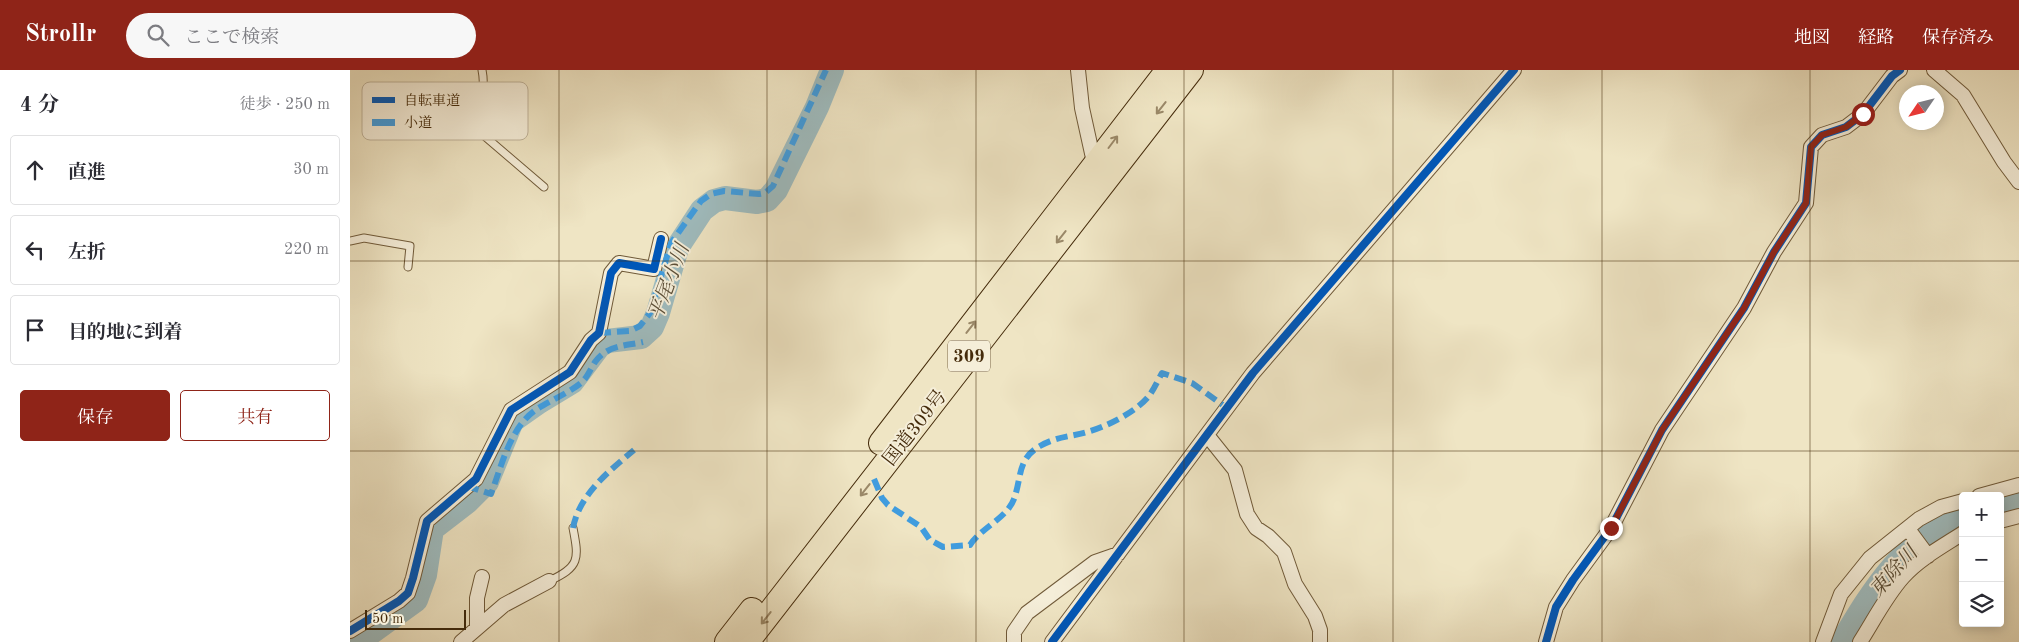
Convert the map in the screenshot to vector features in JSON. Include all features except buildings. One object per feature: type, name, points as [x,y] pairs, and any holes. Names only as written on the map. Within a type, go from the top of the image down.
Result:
[{"type":"highway","name":"国道309号","points":[[747,642],[1101,172],[1168,70]]},
{"type":"highway","name":"国道309号","points":[[727,642],[1101,172],[1191,70]]},
{"type":"street","points":[[1078,70],[1082,108],[1101,172]]},
{"type":"street","points":[[1052,642],[1253,373],[1514,70]]},
{"type":"street","points":[[1546,642],[1556,607],[1611,528],[1662,430],[1744,308],[1774,252],[1806,203],[1811,147],[1822,135],[1846,127],[1863,114],[1887,83],[1900,70]]},
{"type":"street","points":[[1934,70],[1963,95],[2004,162],[2019,182]]},
{"type":"street","points":[[350,631],[400,601],[408,593],[427,520],[476,478],[510,410],[570,372],[591,340],[600,333],[611,273],[619,263],[654,269],[661,239]]},
{"type":"street","points":[[1207,435],[1235,470],[1247,514],[1256,528],[1268,536],[1284,552],[1295,584],[1320,630],[1320,642]]},
{"type":"street","points":[[1994,492],[2019,485]]},
{"type":"street","points":[[1823,642],[1841,594],[1870,558],[1919,519],[1941,507],[1959,502]]},
{"type":"street","points":[[2004,520],[2019,516]]},
{"type":"street","points":[[1908,529],[1928,556]]},
{"type":"street","points":[[1860,642],[1904,575],[1959,536]]},
{"type":"street","points":[[1014,642],[1014,632],[1027,613],[1095,562],[1118,554]]},
{"type":"street","points":[[477,626],[478,598],[482,577]]},
{"type":"street","points":[[461,642],[477,626],[504,605],[549,581]]},
{"type":"lane","points":[[489,140],[544,187]]},
{"type":"lane","points":[[350,241],[364,238],[410,246],[408,266]]},
{"type":"lane","points":[[549,581],[563,574],[573,565],[577,557],[573,528]]},
{"type":"waterway","name":"平尾小川","points":[[358,642],[416,600],[425,575],[432,529],[467,502],[487,482],[512,421],[572,382],[599,346],[607,341],[641,337],[652,327],[677,248],[702,210],[714,201],[725,198],[757,202],[767,200],[776,190],[817,107],[832,70]]},
{"type":"waterway","name":"東除川","points":[[2004,505],[2019,500]]},
{"type":"waterway","name":"東除川","points":[[1842,642],[1865,604],[1892,568],[1907,552],[1923,538],[1959,520]]},
{"type":"marked path","points":[[599,333],[630,331],[640,326],[650,313],[671,243],[701,201],[711,194],[724,191],[765,193],[773,186],[826,70]]},
{"type":"marked path","points":[[467,486],[491,494],[513,436],[528,417],[537,409],[568,392],[583,381],[595,362],[605,352],[617,347],[643,342]]},
{"type":"marked path","points":[[874,479],[882,498],[888,505],[921,527],[930,540],[943,547],[970,545],[1011,506],[1021,469],[1027,457],[1033,451],[1053,440],[1103,427],[1129,413],[1149,396],[1162,373],[1192,383],[1227,408]]},
{"type":"marked path","points":[[573,528],[576,516],[588,494],[605,475],[634,450]]},
{"type":"cycle path","points":[[1052,642],[1253,373],[1514,70]]},
{"type":"cycle path","points":[[1546,642],[1556,607],[1611,528],[1662,430],[1744,308],[1774,252],[1806,203],[1811,147],[1822,135],[1846,127],[1863,114],[1892,76],[1900,70]]},
{"type":"cycle path","points":[[350,631],[399,601],[408,593],[427,521],[476,479],[511,410],[570,372],[591,340],[599,333],[611,273],[619,263],[654,269],[661,239]]},
{"type":"route","points":[[1611,528],[1662,430],[1744,308],[1774,252],[1806,203],[1811,147],[1822,135],[1846,127],[1863,114]]}]
